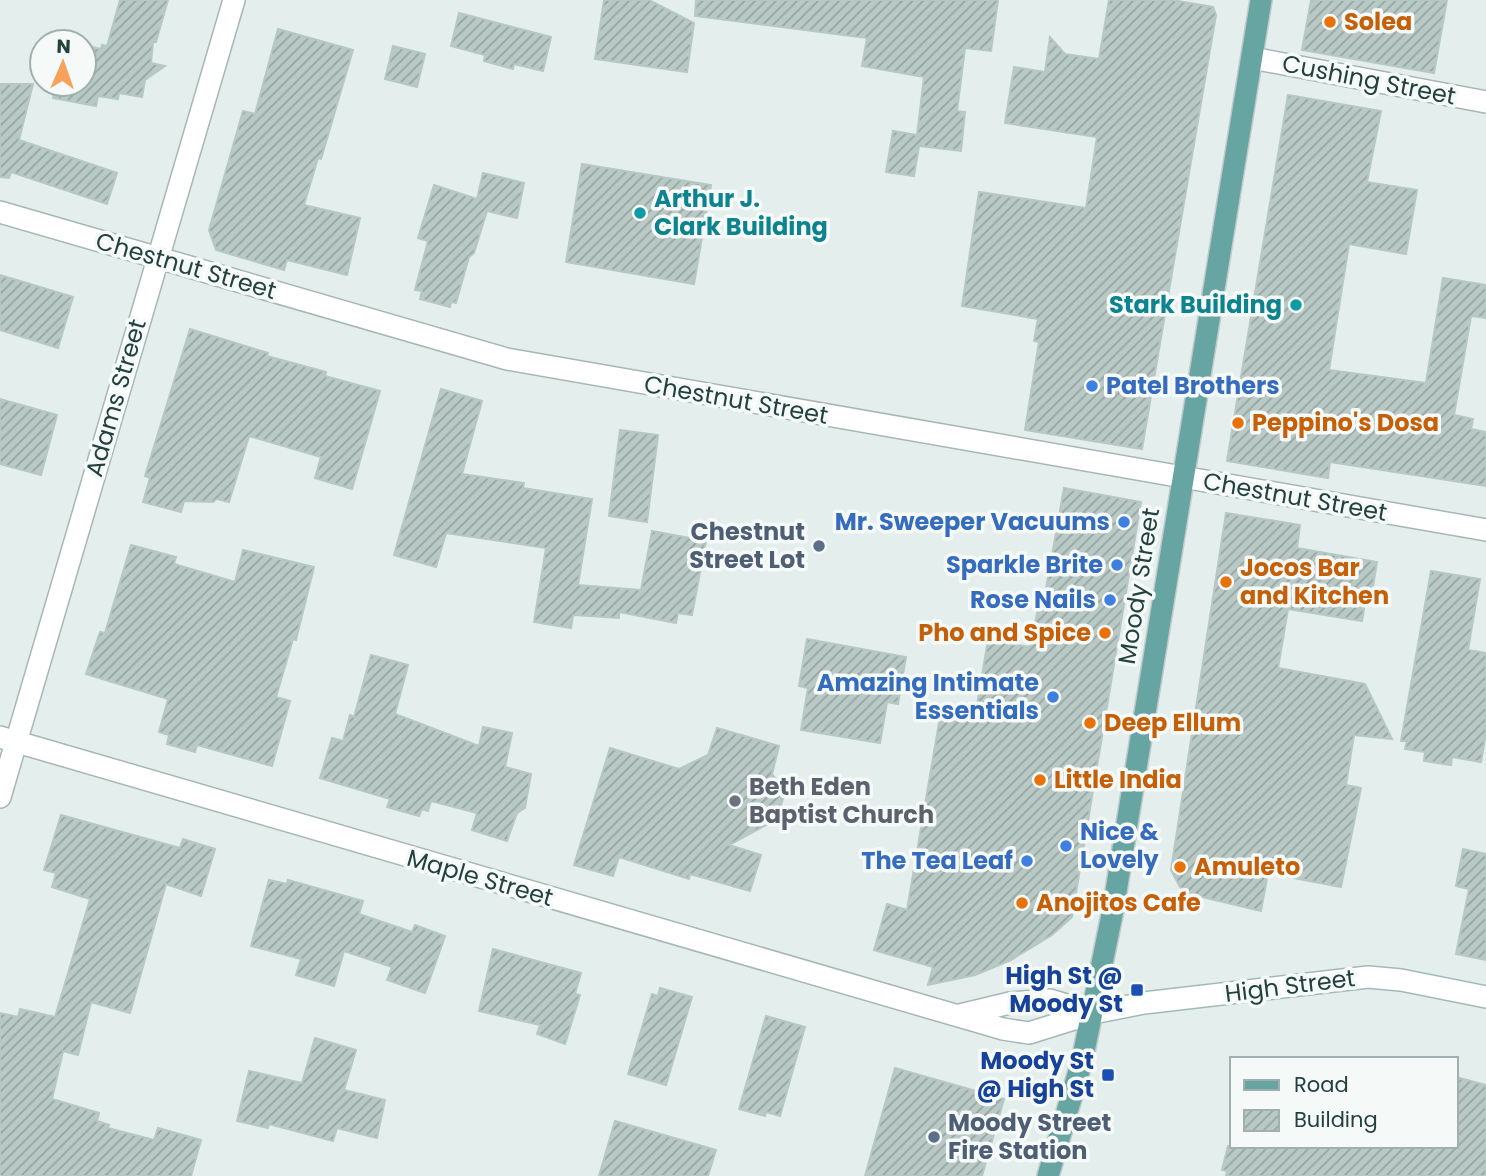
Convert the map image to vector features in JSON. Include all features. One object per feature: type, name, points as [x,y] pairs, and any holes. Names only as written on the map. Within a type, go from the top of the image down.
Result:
[{"type":"main road","name":"Moody Street","points":[[1048,1176],[1093,1013],[1113,910],[1261,0]]},
{"type":"street","name":"Adams Street","points":[[0,797],[8,740],[234,0]]},
{"type":"street","name":"Cushing Street","points":[[1252,58],[1486,102]]},
{"type":"street","name":"Chestnut Street","points":[[0,212],[479,352],[537,365],[1486,530]]},
{"type":"street","name":"Maple Street","points":[[8,740],[846,985],[960,1014],[1003,1029],[1029,1033],[1093,1013]]},
{"type":"street","name":"High Street","points":[[1093,1013],[1143,1003],[1376,977],[1486,997]]},
{"type":"street","name":"Maple Street","points":[[960,1014],[1010,1003],[1050,1000],[1093,1013]]},
{"type":"building","points":[[120,0],[168,0],[156,42],[153,42],[151,63],[165,66],[145,80],[142,97],[119,93],[118,99],[98,96],[98,48],[101,49],[102,45],[107,46]]},
{"type":"building","points":[[604,0],[649,0],[694,23],[687,72],[595,59]]},
{"type":"building","points":[[696,0],[998,0],[991,51],[965,48],[957,111],[965,112],[961,151],[919,146],[914,176],[886,172],[893,131],[917,135],[924,77],[862,66],[867,38],[695,16]]},
{"type":"building","points":[[1109,0],[1172,0],[1213,7],[1216,15],[1142,449],[1025,430],[1039,342],[1034,341],[1038,319],[962,306],[979,192],[1086,208],[1097,137],[1005,123],[1014,67],[1045,72],[1050,37],[1065,54],[1099,59]]},
{"type":"building","points":[[1311,0],[1447,0],[1434,73],[1302,50]]},
{"type":"building","points":[[459,13],[551,37],[543,71],[514,64],[513,69],[484,61],[485,55],[451,46]]},
{"type":"building","points":[[278,29],[353,50],[321,159],[318,158],[304,205],[360,218],[347,275],[287,260],[284,270],[216,250],[209,230],[243,111],[255,114]]},
{"type":"building","points":[[393,46],[425,54],[417,87],[385,79]]},
{"type":"building","points":[[0,84],[28,84],[30,98],[19,140],[117,173],[107,204],[11,172],[9,178],[0,177]]},
{"type":"building","points":[[1288,95],[1381,111],[1367,182],[1417,190],[1406,254],[1349,244],[1329,370],[1426,383],[1443,278],[1486,285],[1486,318],[1471,316],[1454,415],[1473,419],[1471,429],[1486,432],[1486,486],[1330,462],[1328,478],[1227,461]]},
{"type":"building","points":[[53,98],[98,98],[96,106]]},
{"type":"building","name":"Arthur J. Clark Building","points":[[582,164],[711,185],[694,284],[566,262]]},
{"type":"building","points":[[483,173],[524,183],[517,218],[487,211],[474,253],[469,257],[456,303],[451,302],[450,307],[420,299],[422,291],[415,290],[428,241],[418,238],[434,185],[477,199]]},
{"type":"building","points":[[0,275],[73,297],[58,348],[0,330]]},
{"type":"building","points":[[190,329],[268,353],[267,356],[326,372],[325,376],[380,391],[352,489],[315,478],[321,457],[249,436],[229,502],[217,499],[213,502],[184,501],[181,512],[143,502],[150,478],[145,476]]},
{"type":"building","points":[[441,389],[482,401],[462,474],[524,483],[523,488],[592,499],[578,585],[641,590],[652,531],[706,541],[692,615],[678,613],[676,623],[619,612],[619,618],[573,615],[571,628],[534,622],[546,548],[446,533],[436,567],[394,555]]},
{"type":"building","points":[[0,399],[57,415],[41,475],[0,464]]},
{"type":"building","points":[[620,430],[658,435],[647,522],[609,516]]},
{"type":"building","points":[[1064,488],[1141,502],[1072,917],[1052,935],[1011,960],[975,975],[928,985],[933,967],[874,950],[887,904],[907,910],[941,711],[975,717],[988,640],[1030,647],[1039,604],[1043,605]]},
{"type":"building","points":[[1226,513],[1300,525],[1297,548],[1377,562],[1370,604],[1365,603],[1362,621],[1288,609],[1278,668],[1365,684],[1392,739],[1354,735],[1346,785],[1361,788],[1341,887],[1268,873],[1261,911],[1190,894],[1180,887],[1171,870]]},
{"type":"building","points":[[131,545],[176,557],[174,564],[235,582],[243,550],[314,567],[296,640],[293,639],[276,697],[290,701],[272,766],[197,745],[195,752],[167,744],[169,735],[159,732],[168,699],[86,674],[100,632],[105,633]]},
{"type":"building","points":[[1431,571],[1480,579],[1468,650],[1486,653],[1486,733],[1481,762],[1452,757],[1451,765],[1424,761],[1425,752],[1405,749],[1407,741],[1401,741]]},
{"type":"building","points":[[807,639],[906,657],[898,704],[887,702],[880,743],[801,730],[808,688],[799,686]]},
{"type":"building","points":[[371,655],[408,665],[395,714],[479,746],[483,727],[512,733],[505,767],[531,774],[525,808],[517,813],[507,841],[472,830],[477,813],[431,801],[428,811],[422,809],[419,816],[387,807],[390,799],[320,778],[332,738],[343,741],[350,715],[354,717]]},
{"type":"building","points":[[717,728],[779,746],[772,774],[785,792],[777,819],[729,845],[761,855],[750,891],[690,874],[689,879],[619,857],[613,876],[574,865],[610,748],[679,769],[708,755]]},
{"type":"building","points":[[61,815],[180,848],[183,839],[215,849],[201,896],[166,884],[130,1013],[91,1002],[78,1055],[63,1051],[52,1099],[99,1113],[97,1121],[109,1125],[108,1128],[154,1140],[158,1128],[201,1140],[191,1176],[0,1176],[0,1013],[18,1017],[20,1009],[55,1017],[90,899],[52,887],[56,873],[44,870]]},
{"type":"building","points":[[1463,849],[1486,854],[1486,960],[1456,954],[1469,889],[1456,886]]},
{"type":"building","points":[[269,880],[287,884],[288,880],[363,901],[359,914],[412,932],[415,925],[445,936],[425,993],[387,980],[392,967],[344,951],[334,986],[296,975],[301,959],[251,946]]},
{"type":"building","points":[[493,949],[581,973],[575,994],[580,995],[565,1044],[537,1034],[540,1025],[479,1011]]},
{"type":"building","points":[[660,988],[692,997],[666,1085],[628,1074],[652,994],[658,996]]},
{"type":"building","points":[[766,1016],[805,1027],[780,1116],[766,1112],[765,1116],[739,1109]]},
{"type":"building","points":[[315,1038],[356,1050],[344,1090],[385,1100],[377,1138],[337,1128],[333,1141],[269,1124],[268,1128],[237,1121],[249,1071],[302,1083]]},
{"type":"building","name":"Moody Street Fire Station","points":[[895,1068],[1004,1099],[982,1176],[865,1176]]},
{"type":"building","points":[[1458,1078],[1486,1085],[1486,1176],[1226,1176],[1227,1171],[1222,1170],[1228,1146],[1458,1148]]},
{"type":"building","points":[[615,1121],[716,1150],[708,1176],[599,1176]]},
{"type":"place","name":"Solea","points":[[1330,22]]},
{"type":"place","name":"Arthur J. Clark Building","points":[[640,213]]},
{"type":"place","name":"Stark Building","points":[[1296,305]]},
{"type":"place","name":"Patel Brothers","points":[[1092,386]]},
{"type":"place","name":"Peppino's Dosa","points":[[1238,423]]},
{"type":"place","name":"Mr. Sweeper Vacuums","points":[[1124,522]]},
{"type":"place","name":"Chestnut Street Lot","points":[[819,546]]},
{"type":"place","name":"Sparkle Brite","points":[[1117,565]]},
{"type":"place","name":"Jocos Bar and Kitchen","points":[[1226,582]]},
{"type":"place","name":"Rose Nails","points":[[1110,600]]},
{"type":"place","name":"Pho and Spice","points":[[1105,633]]},
{"type":"place","name":"Amazing Intimate Essentials","points":[[1053,697]]},
{"type":"place","name":"Deep Ellum","points":[[1090,723]]},
{"type":"place","name":"Little India","points":[[1040,780]]},
{"type":"place","name":"Beth Eden Baptist Church","points":[[735,801]]},
{"type":"place","name":"Nice & Lovely","points":[[1066,846]]},
{"type":"place","name":"The Tea Leaf","points":[[1027,861]]},
{"type":"place","name":"Amuleto","points":[[1180,867]]},
{"type":"place","name":"Anojitos Cafe","points":[[1022,903]]},
{"type":"place","name":"High St @ Moody St","points":[[1137,990]]},
{"type":"place","name":"Moody St @ High St","points":[[1108,1075]]},
{"type":"place","name":"Moody Street Fire Station","points":[[934,1137]]}]
